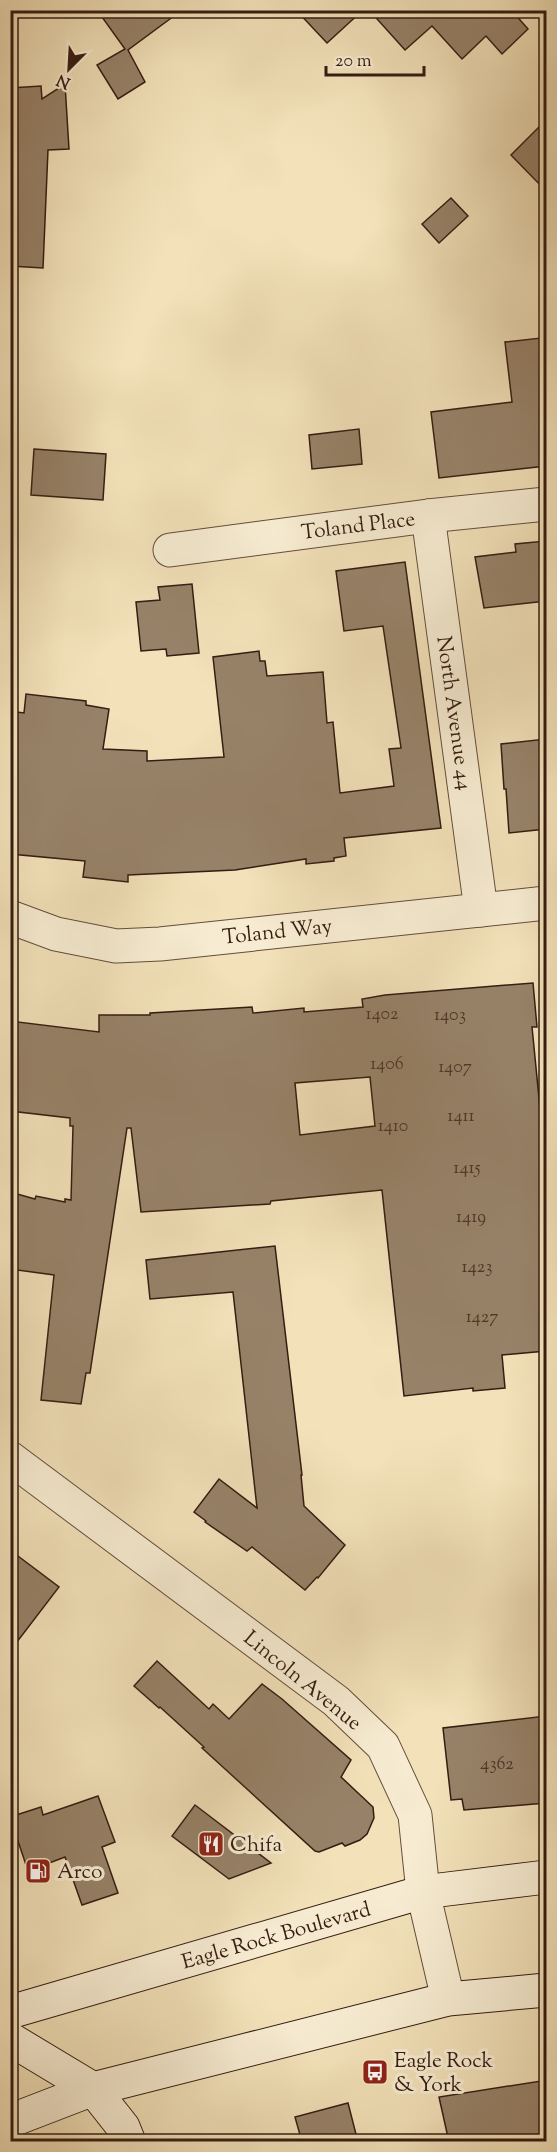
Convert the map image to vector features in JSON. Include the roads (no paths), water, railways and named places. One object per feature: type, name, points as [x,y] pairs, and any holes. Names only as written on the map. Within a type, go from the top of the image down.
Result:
[{"type":"street","name":"Toland Place","points":[[170,550],[428,516],[546,504]]},
{"type":"street","name":"North Avenue 44","points":[[428,516],[481,910]]},
{"type":"street","name":"Toland Way","points":[[10,917],[56,934],[116,946],[160,944],[546,903]]},
{"type":"street","name":"Lincoln Avenue","points":[[10,1458],[336,1701],[383,1746],[415,1815],[423,1892],[448,1999]]},
{"type":"street","name":"Eagle Rock Boulevard","points":[[10,2012],[423,1892],[546,1877]]},
{"type":"street","points":[[10,2121],[93,2089],[448,1999],[546,1990]]},
{"type":"street","points":[[10,2039],[93,2089],[123,2127],[129,2142]]},
{"type":"place","name":"Chifa","points":[[211,1844]]},
{"type":"place","name":"Arco","points":[[38,1871]]},
{"type":"place","name":"Eagle Rock & York","points":[[375,2072]]}]
